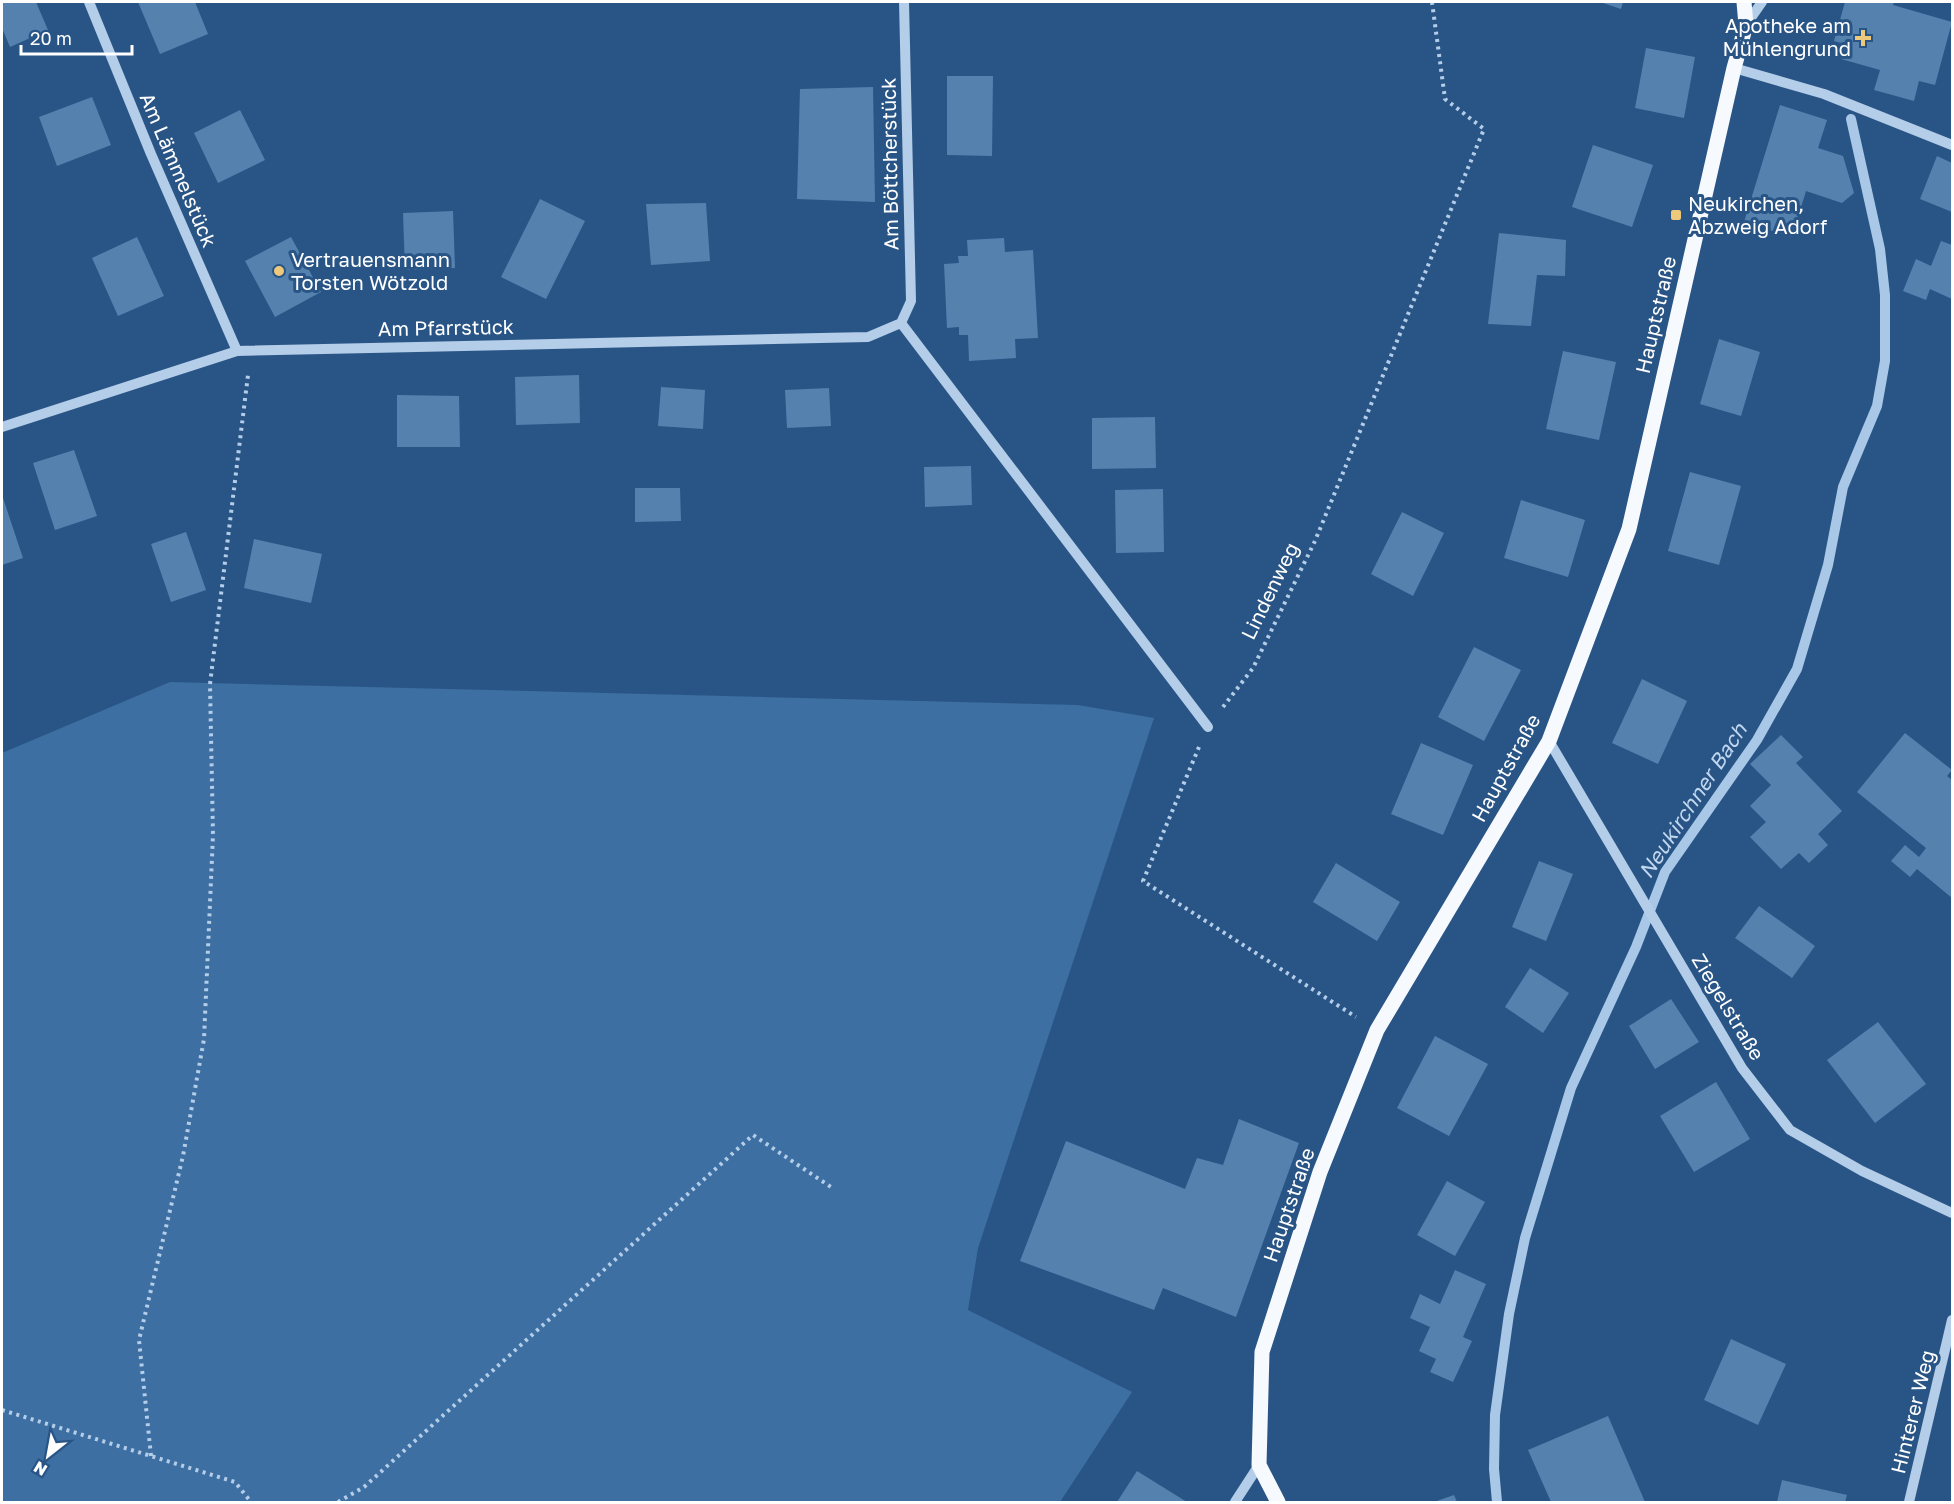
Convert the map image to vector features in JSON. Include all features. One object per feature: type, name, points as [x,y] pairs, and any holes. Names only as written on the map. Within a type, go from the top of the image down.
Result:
[{"type":"main road","points":[[1744,2],[1746,25]]},
{"type":"main road","name":"Hauptstraße","points":[[1278,1503],[1259,1465],[1262,1352],[1320,1172],[1377,1030],[1549,741],[1629,529],[1734,68],[1746,25]]},
{"type":"street","name":"Am Lämmelstück","points":[[89,2],[151,154],[237,351]]},
{"type":"street","name":"Am Böttcherstück","points":[[901,323],[911,300],[904,2]]},
{"type":"street","points":[[1746,25],[1762,2]]},
{"type":"street","points":[[1734,68],[1824,94],[1953,145]]},
{"type":"street","name":"Am Pfarrstück","points":[[2,427],[237,351],[867,337],[901,323]]},
{"type":"street","points":[[901,323],[1208,727]]},
{"type":"street","name":"Ziegelstraße","points":[[1549,741],[1742,1068],[1790,1130],[1862,1171],[1953,1213]]},
{"type":"street","name":"Hinterer Weg","points":[[1909,1503],[1952,1326]]},
{"type":"street","points":[[1235,1503],[1259,1465]]},
{"type":"path","name":"Lindenweg","points":[[1208,727],[1253,668],[1315,541],[1484,129],[1445,99],[1432,2]]},
{"type":"path","points":[[151,1456],[139,1340],[183,1156],[204,1039],[213,835],[210,684],[251,350]]},
{"type":"path","points":[[1208,727],[1143,881],[1377,1030]]},
{"type":"path","points":[[338,1503],[364,1487],[753,1135],[831,1187]]},
{"type":"path","points":[[2,1410],[235,1482],[251,1503]]},
{"type":"shaded area","points":[[170,682],[1078,705],[1154,718],[978,1248],[968,1310],[1132,1392],[1060,1502],[2,1502],[2,753]]},
{"type":"building","points":[[2,2],[36,2],[48,30],[10,47],[2,28]]},
{"type":"building","points":[[138,2],[195,2],[208,34],[160,54]]},
{"type":"building","points":[[1600,2],[1623,2],[1621,9]]},
{"type":"building","points":[[1845,2],[1894,2],[1893,5],[1952,22],[1935,85],[1919,81],[1914,101],[1874,90],[1880,70],[1841,59],[1845,44],[1834,41]]},
{"type":"building","points":[[1646,48],[1695,57],[1684,118],[1635,108]]},
{"type":"building","points":[[947,76],[993,76],[992,156],[947,155]]},
{"type":"building","points":[[873,87],[875,202],[797,199],[800,89]]},
{"type":"building","points":[[92,97],[111,145],[57,166],[39,117]]},
{"type":"building","points":[[1780,105],[1827,120],[1818,148],[1843,156],[1854,193],[1842,203],[1806,191],[1792,237],[1744,222]]},
{"type":"building","points":[[240,110],[265,160],[218,183],[194,133]]},
{"type":"building","points":[[1593,145],[1653,165],[1632,227],[1572,207]]},
{"type":"building","points":[[1937,156],[1952,163],[1952,212],[1920,199]]},
{"type":"building","points":[[540,199],[585,221],[546,299],[501,277]]},
{"type":"building","points":[[706,203],[710,261],[651,265],[646,204]]},
{"type":"building","points":[[453,211],[455,268],[405,270],[403,213]]},
{"type":"building","points":[[1499,233],[1566,240],[1565,276],[1537,275],[1531,326],[1488,324]]},
{"type":"building","points":[[137,237],[164,296],[118,316],[92,258]]},
{"type":"building","points":[[291,237],[321,292],[275,317],[245,261]]},
{"type":"building","points":[[1004,238],[1005,252],[1033,250],[1038,338],[1015,339],[1016,358],[969,361],[968,335],[959,335],[959,327],[947,328],[944,264],[959,263],[958,256],[968,256],[967,240]]},
{"type":"building","points":[[1941,241],[1952,245],[1952,299],[1930,289],[1926,300],[1903,291],[1916,259],[1931,266]]},
{"type":"building","points":[[1719,339],[1760,352],[1741,416],[1700,404]]},
{"type":"building","points":[[1563,351],[1616,362],[1599,440],[1546,429]]},
{"type":"building","points":[[579,375],[580,423],[516,425],[515,377]]},
{"type":"building","points":[[661,387],[705,390],[703,429],[658,426]]},
{"type":"building","points":[[829,388],[831,426],[787,428],[785,390]]},
{"type":"building","points":[[397,395],[459,396],[460,447],[397,447]]},
{"type":"building","points":[[1155,417],[1156,468],[1092,469],[1092,418]]},
{"type":"building","points":[[74,450],[97,516],[55,530],[33,463]]},
{"type":"building","points":[[971,466],[972,505],[925,507],[924,467]]},
{"type":"building","points":[[1690,472],[1741,486],[1719,565],[1668,551]]},
{"type":"building","points":[[635,488],[680,488],[681,521],[635,522]]},
{"type":"building","points":[[1163,489],[1164,552],[1116,553],[1115,490]]},
{"type":"building","points":[[2,495],[23,558],[2,565]]},
{"type":"building","points":[[1521,500],[1585,520],[1568,577],[1504,558]]},
{"type":"building","points":[[1402,512],[1444,533],[1413,596],[1371,574]]},
{"type":"building","points":[[186,532],[206,590],[171,602],[151,544]]},
{"type":"building","points":[[254,539],[322,554],[311,603],[244,588]]},
{"type":"building","points":[[1474,647],[1521,670],[1484,741],[1438,717]]},
{"type":"building","points":[[1642,679],[1687,701],[1658,764],[1612,743]]},
{"type":"building","points":[[1905,733],[1952,770],[1947,776],[1952,780],[1952,898],[1917,869],[1910,877],[1891,861],[1905,845],[1919,857],[1926,848],[1857,792]]},
{"type":"building","points":[[1781,735],[1803,757],[1796,763],[1842,811],[1818,834],[1828,845],[1809,863],[1799,853],[1781,869],[1750,837],[1766,822],[1750,806],[1771,785],[1750,764]]},
{"type":"building","points":[[1421,743],[1473,765],[1443,835],[1391,814]]},
{"type":"building","points":[[1539,861],[1573,874],[1546,941],[1512,927]]},
{"type":"building","points":[[1336,863],[1400,902],[1377,941],[1313,902]]},
{"type":"building","points":[[1759,906],[1815,946],[1792,978],[1735,938]]},
{"type":"building","points":[[1530,968],[1569,993],[1543,1033],[1505,1007]]},
{"type":"building","points":[[1671,999],[1699,1042],[1655,1069],[1629,1026]]},
{"type":"building","points":[[1878,1022],[1926,1084],[1875,1123],[1827,1060]]},
{"type":"building","points":[[1435,1036],[1488,1064],[1449,1136],[1397,1108]]},
{"type":"building","points":[[1716,1082],[1750,1139],[1694,1172],[1660,1116]]},
{"type":"building","points":[[1239,1119],[1299,1143],[1236,1317],[1163,1288],[1154,1310],[1020,1261],[1066,1141],[1185,1189],[1197,1158],[1223,1165]]},
{"type":"building","points":[[1447,1181],[1485,1202],[1455,1256],[1417,1235]]},
{"type":"building","points":[[1455,1270],[1486,1284],[1463,1337],[1472,1341],[1453,1382],[1430,1372],[1436,1359],[1419,1351],[1430,1327],[1410,1318],[1420,1294],[1440,1304]]},
{"type":"building","points":[[1731,1339],[1786,1364],[1758,1425],[1704,1400]]},
{"type":"building","points":[[1608,1416],[1645,1502],[1551,1502],[1528,1450]]},
{"type":"building","points":[[1137,1471],[1187,1502],[1117,1502]]},
{"type":"building","points":[[1782,1480],[1847,1495],[1845,1502],[1777,1502]]},
{"type":"building","points":[[1454,1495],[1457,1502],[1434,1502]]},
{"type":"waterway","name":"Neukirchner Bach","points":[[1497,1502],[1494,1469],[1495,1415],[1509,1314],[1525,1238],[1571,1088],[1636,947],[1665,872],[1757,740],[1797,669],[1828,565],[1843,487],[1877,406],[1885,361],[1885,295],[1880,249],[1851,119]]},
{"type":"place","name":"Apotheke am Mühlengrund","points":[[1863,38]]},
{"type":"place","name":"Neukirchen, Abzweig Adorf","points":[[1676,215]]},
{"type":"place","name":"Vertrauensmann Torsten Wötzold","points":[[279,271]]}]
